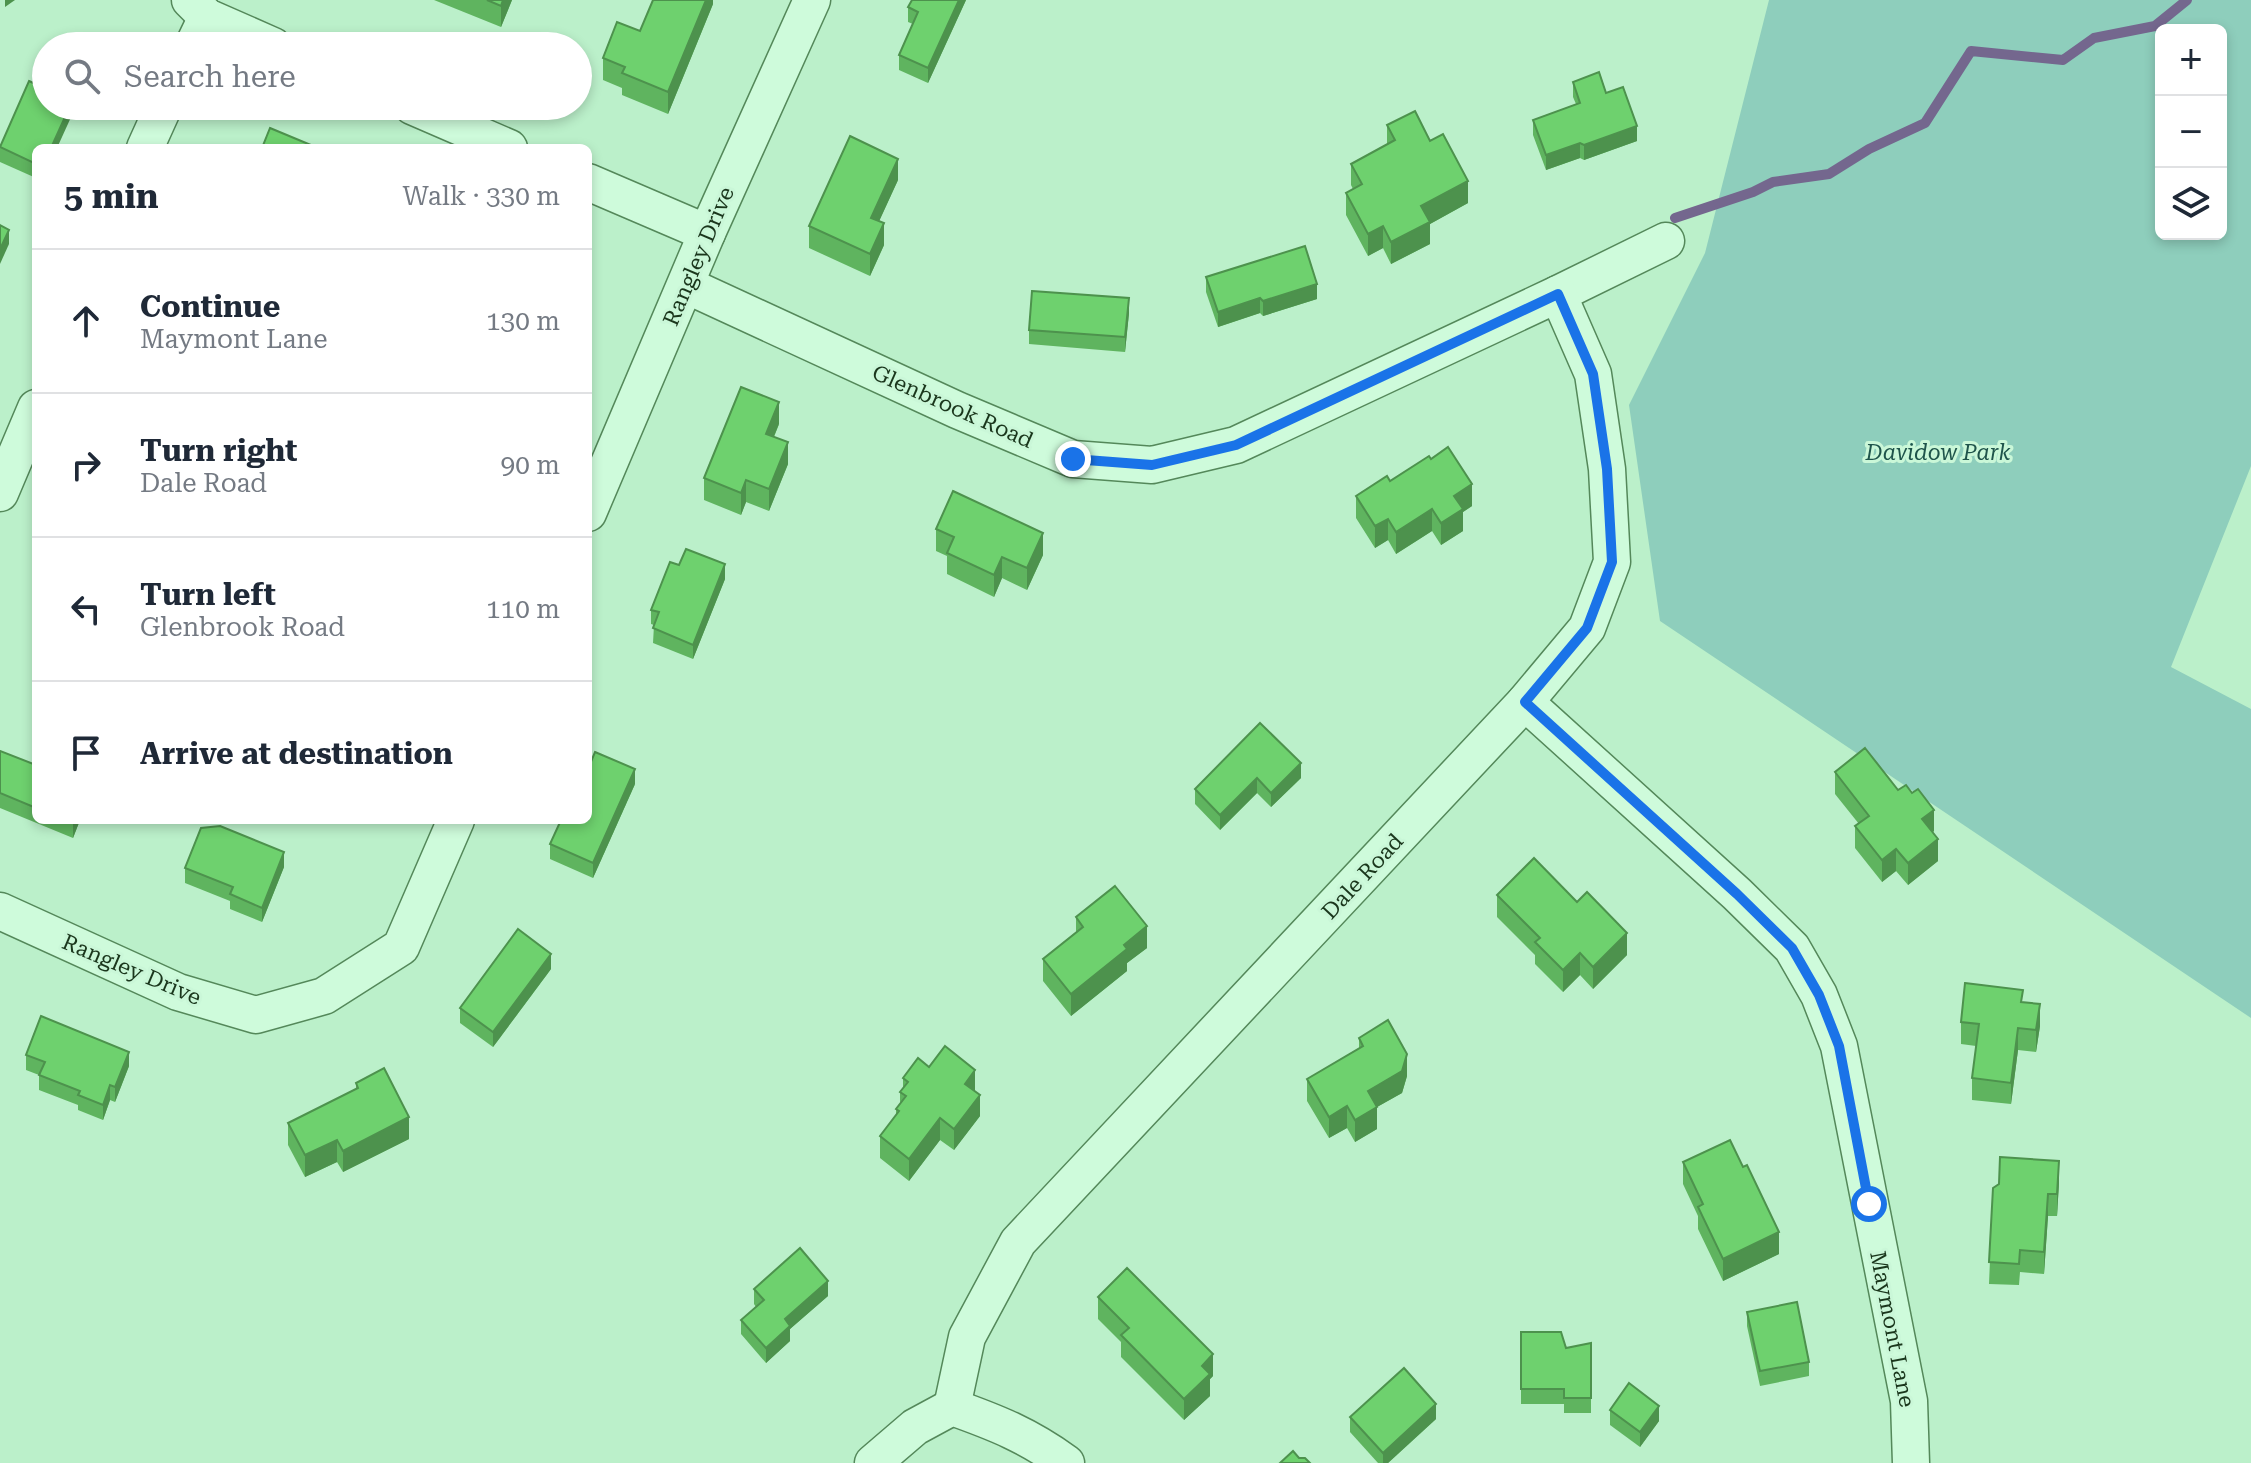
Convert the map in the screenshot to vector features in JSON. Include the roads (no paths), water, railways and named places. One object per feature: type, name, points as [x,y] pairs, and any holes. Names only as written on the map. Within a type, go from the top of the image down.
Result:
[{"type":"street","name":"Rangley Drive","points":[[592,504],[707,233],[812,0]]},
{"type":"street","points":[[196,21],[230,32]]},
{"type":"street","points":[[147,144],[158,120]]},
{"type":"street","points":[[444,120],[500,144]]},
{"type":"street","points":[[592,184],[707,233]]},
{"type":"street","name":"Glenbrook Road","points":[[686,285],[957,410],[1073,459],[1152,465],[1236,445],[1666,241]]},
{"type":"street","name":"Dale Road","points":[[952,1407],[967,1337],[1018,1242],[1525,702],[1587,628],[1612,562],[1607,469],[1593,374],[1558,294]]},
{"type":"street","points":[[0,493],[32,417]]},
{"type":"street","name":"Maymont Lane","points":[[1525,702],[1737,894],[1792,948],[1819,995],[1839,1046],[1909,1401],[1911,1463]]},
{"type":"street","name":"Rangley Drive","points":[[0,911],[178,992],[256,1015],[324,996],[401,947],[454,824]]},
{"type":"street","points":[[873,1463],[915,1427],[952,1407],[1010,1427],[1066,1463]]},
{"type":"waterway","points":[[1675,218],[1753,192],[1773,182],[1829,174],[1869,149],[1925,123],[1971,51],[2063,60],[2094,38],[2155,26],[2187,0]]},
{"type":"park label","name":"Davidow Park","points":[[1938,452]]}]
